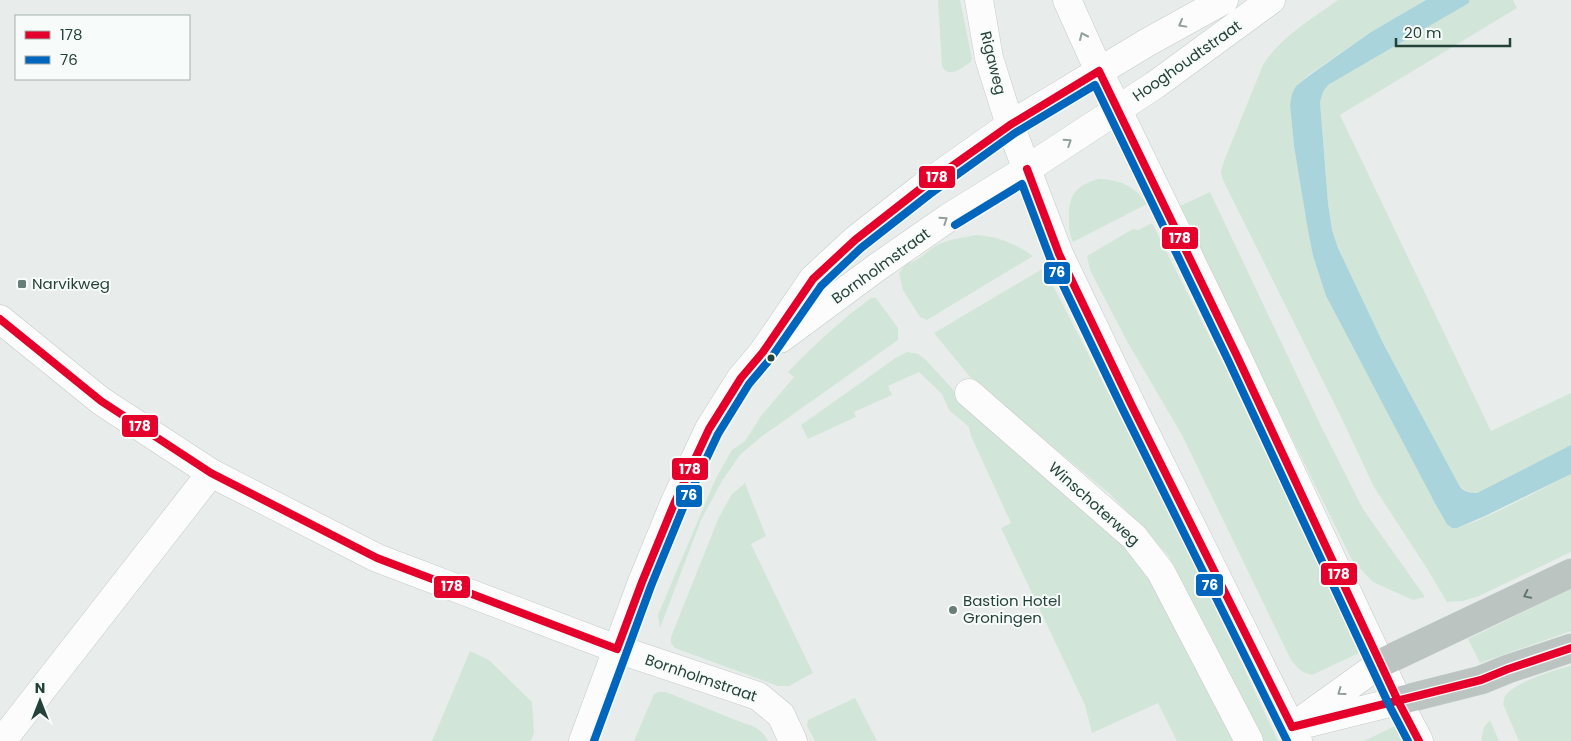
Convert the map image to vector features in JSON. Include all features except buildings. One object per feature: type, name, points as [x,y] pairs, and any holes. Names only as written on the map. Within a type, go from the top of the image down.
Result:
[{"type":"highway","points":[[1381,663],[1571,574]]},
{"type":"highway","points":[[1398,701],[1481,680],[1571,648]]},
{"type":"street","name":"Rigaweg","points":[[979,0],[989,58],[1010,125]]},
{"type":"street","points":[[1066,0],[1237,356],[1398,701],[1419,741]]},
{"type":"street","name":"Hooghoudtstraat","points":[[1099,71],[1224,0]]},
{"type":"street","name":"Hooghoudtstraat","points":[[1027,169],[1173,72],[1271,0]]},
{"type":"street","name":"Bornholmstraat","points":[[583,741],[642,582],[674,504],[710,429],[741,378],[763,352],[813,279],[848,247],[924,186],[1010,125],[1099,71]]},
{"type":"street","points":[[1010,125],[1059,254],[1131,404],[1295,734]]},
{"type":"street","name":"Bornholmstraat","points":[[763,352],[876,268],[948,218],[1027,169]]},
{"type":"street","points":[[0,319],[101,401],[211,472],[377,558],[617,649]]},
{"type":"street","name":"Winschoterweg","points":[[969,393],[1134,537],[1162,572],[1249,741]]},
{"type":"street","points":[[2,741],[211,472]]},
{"type":"street","name":"Bornholmstraat","points":[[617,649],[758,696],[781,715],[793,741]]},
{"type":"street","points":[[1295,734],[1381,663]]},
{"type":"street","points":[[1295,734],[1398,701]]},
{"type":"green space","points":[[938,0],[960,0],[972,59],[971,62],[952,72],[948,72],[942,66]]},
{"type":"green space","points":[[1338,0],[1426,0],[1371,32],[1310,74],[1296,86],[1290,105],[1294,146],[1313,256],[1326,296],[1452,528],[1474,522],[1571,474],[1571,552],[1479,596],[1463,601],[1447,602],[1374,487],[1222,178],[1221,171],[1224,161],[1263,65],[1287,37]]},
{"type":"green space","points":[[1469,0],[1513,0],[1517,8],[1340,115],[1491,431],[1571,393],[1571,445],[1477,493],[1470,493],[1460,487],[1384,345],[1338,248],[1332,230],[1328,203],[1320,102],[1323,92],[1328,85],[1469,3]]},
{"type":"green space","points":[[1098,179],[1113,180],[1132,188],[1138,192],[1147,204],[1073,242],[1069,225],[1069,211],[1072,198],[1079,188]]},
{"type":"green space","points":[[1210,192],[1321,426],[1363,509],[1425,597],[1413,600],[1373,582],[1352,560],[1178,207]]},
{"type":"green space","points":[[1152,223],[1225,367],[1361,652],[1312,675],[1300,670],[1291,660],[1182,435],[1128,343],[1090,270],[1087,256],[1133,229],[1138,230]]},
{"type":"green space","points":[[976,235],[1006,241],[1033,256],[927,320],[920,317],[903,290],[899,273],[907,263],[918,259],[939,244]]},
{"type":"green space","points":[[1044,268],[1180,532],[1278,741],[1261,741],[1211,636],[1168,555],[1111,495],[1024,423],[982,385],[970,377],[934,333]]},
{"type":"green space","points":[[871,298],[876,298],[898,328],[898,340],[761,437],[740,455],[722,481],[701,520],[660,628],[658,615],[716,478],[732,450],[745,441],[761,416],[794,377],[788,372],[828,333]]},
{"type":"green space","points":[[907,352],[918,354],[926,360],[959,396],[1127,544],[1150,582],[1234,741],[1177,741],[1158,703],[1092,733],[1085,705],[1001,528],[1011,523],[971,436],[969,427],[949,410],[942,394],[919,372],[888,386],[892,395],[854,412],[856,417],[808,439],[801,425],[897,357]]},
{"type":"green space","points":[[745,483],[766,536],[751,544],[813,673],[789,686],[778,686],[675,648],[671,643],[671,637],[719,517],[732,494]]},
{"type":"green space","points":[[1571,589],[1571,631],[1480,663],[1468,639]]},
{"type":"green space","points":[[470,651],[489,660],[532,702],[534,733],[531,741],[432,741]]},
{"type":"green space","points":[[1571,666],[1571,741],[1519,741],[1503,704],[1505,696],[1526,681]]},
{"type":"green space","points":[[666,692],[754,727],[768,741],[634,741],[654,694]]},
{"type":"green space","points":[[855,698],[877,741],[815,741],[807,726],[808,720]]},
{"type":"green space","points":[[1490,720],[1499,741],[1481,741],[1484,727]]},
{"type":"green space","points":[[1397,725],[1405,741],[1364,741]]},
{"type":"water","points":[[1426,0],[1469,0],[1469,3],[1328,85],[1323,92],[1320,102],[1332,230],[1338,248],[1384,345],[1462,489],[1477,493],[1571,445],[1571,474],[1457,528],[1452,528],[1447,524],[1436,505],[1326,296],[1313,256],[1308,230],[1294,146],[1290,105],[1296,86],[1310,75],[1371,32]]},
{"type":"transit line","name":"178","points":[[1099,71],[1237,356],[1398,701],[1419,741]]},
{"type":"transit line","name":"178","points":[[617,649],[674,504],[709,429],[741,378],[763,352],[813,279],[855,240],[924,186],[1010,125],[1099,71]]},
{"type":"transit line","name":"76","points":[[594,741],[651,586],[683,508],[718,434],[749,384],[771,358],[821,286],[861,248],[930,194],[1015,133],[1095,85],[1228,360],[1389,705],[1408,741]]},
{"type":"transit line","name":"178","points":[[1027,169],[1059,254],[1131,404],[1292,727]]},
{"type":"transit line","name":"76","points":[[955,225],[1022,184],[1050,258],[1287,741]]},
{"type":"transit line","name":"178","points":[[0,319],[101,401],[211,473],[377,558],[617,649]]},
{"type":"transit line","name":"178","points":[[1292,727],[1481,680],[1571,648]]},
{"type":"place","name":"Narvikweg","points":[[22,284]]},
{"type":"place","name":"Bastion Hotel Groningen","points":[[953,610]]}]
